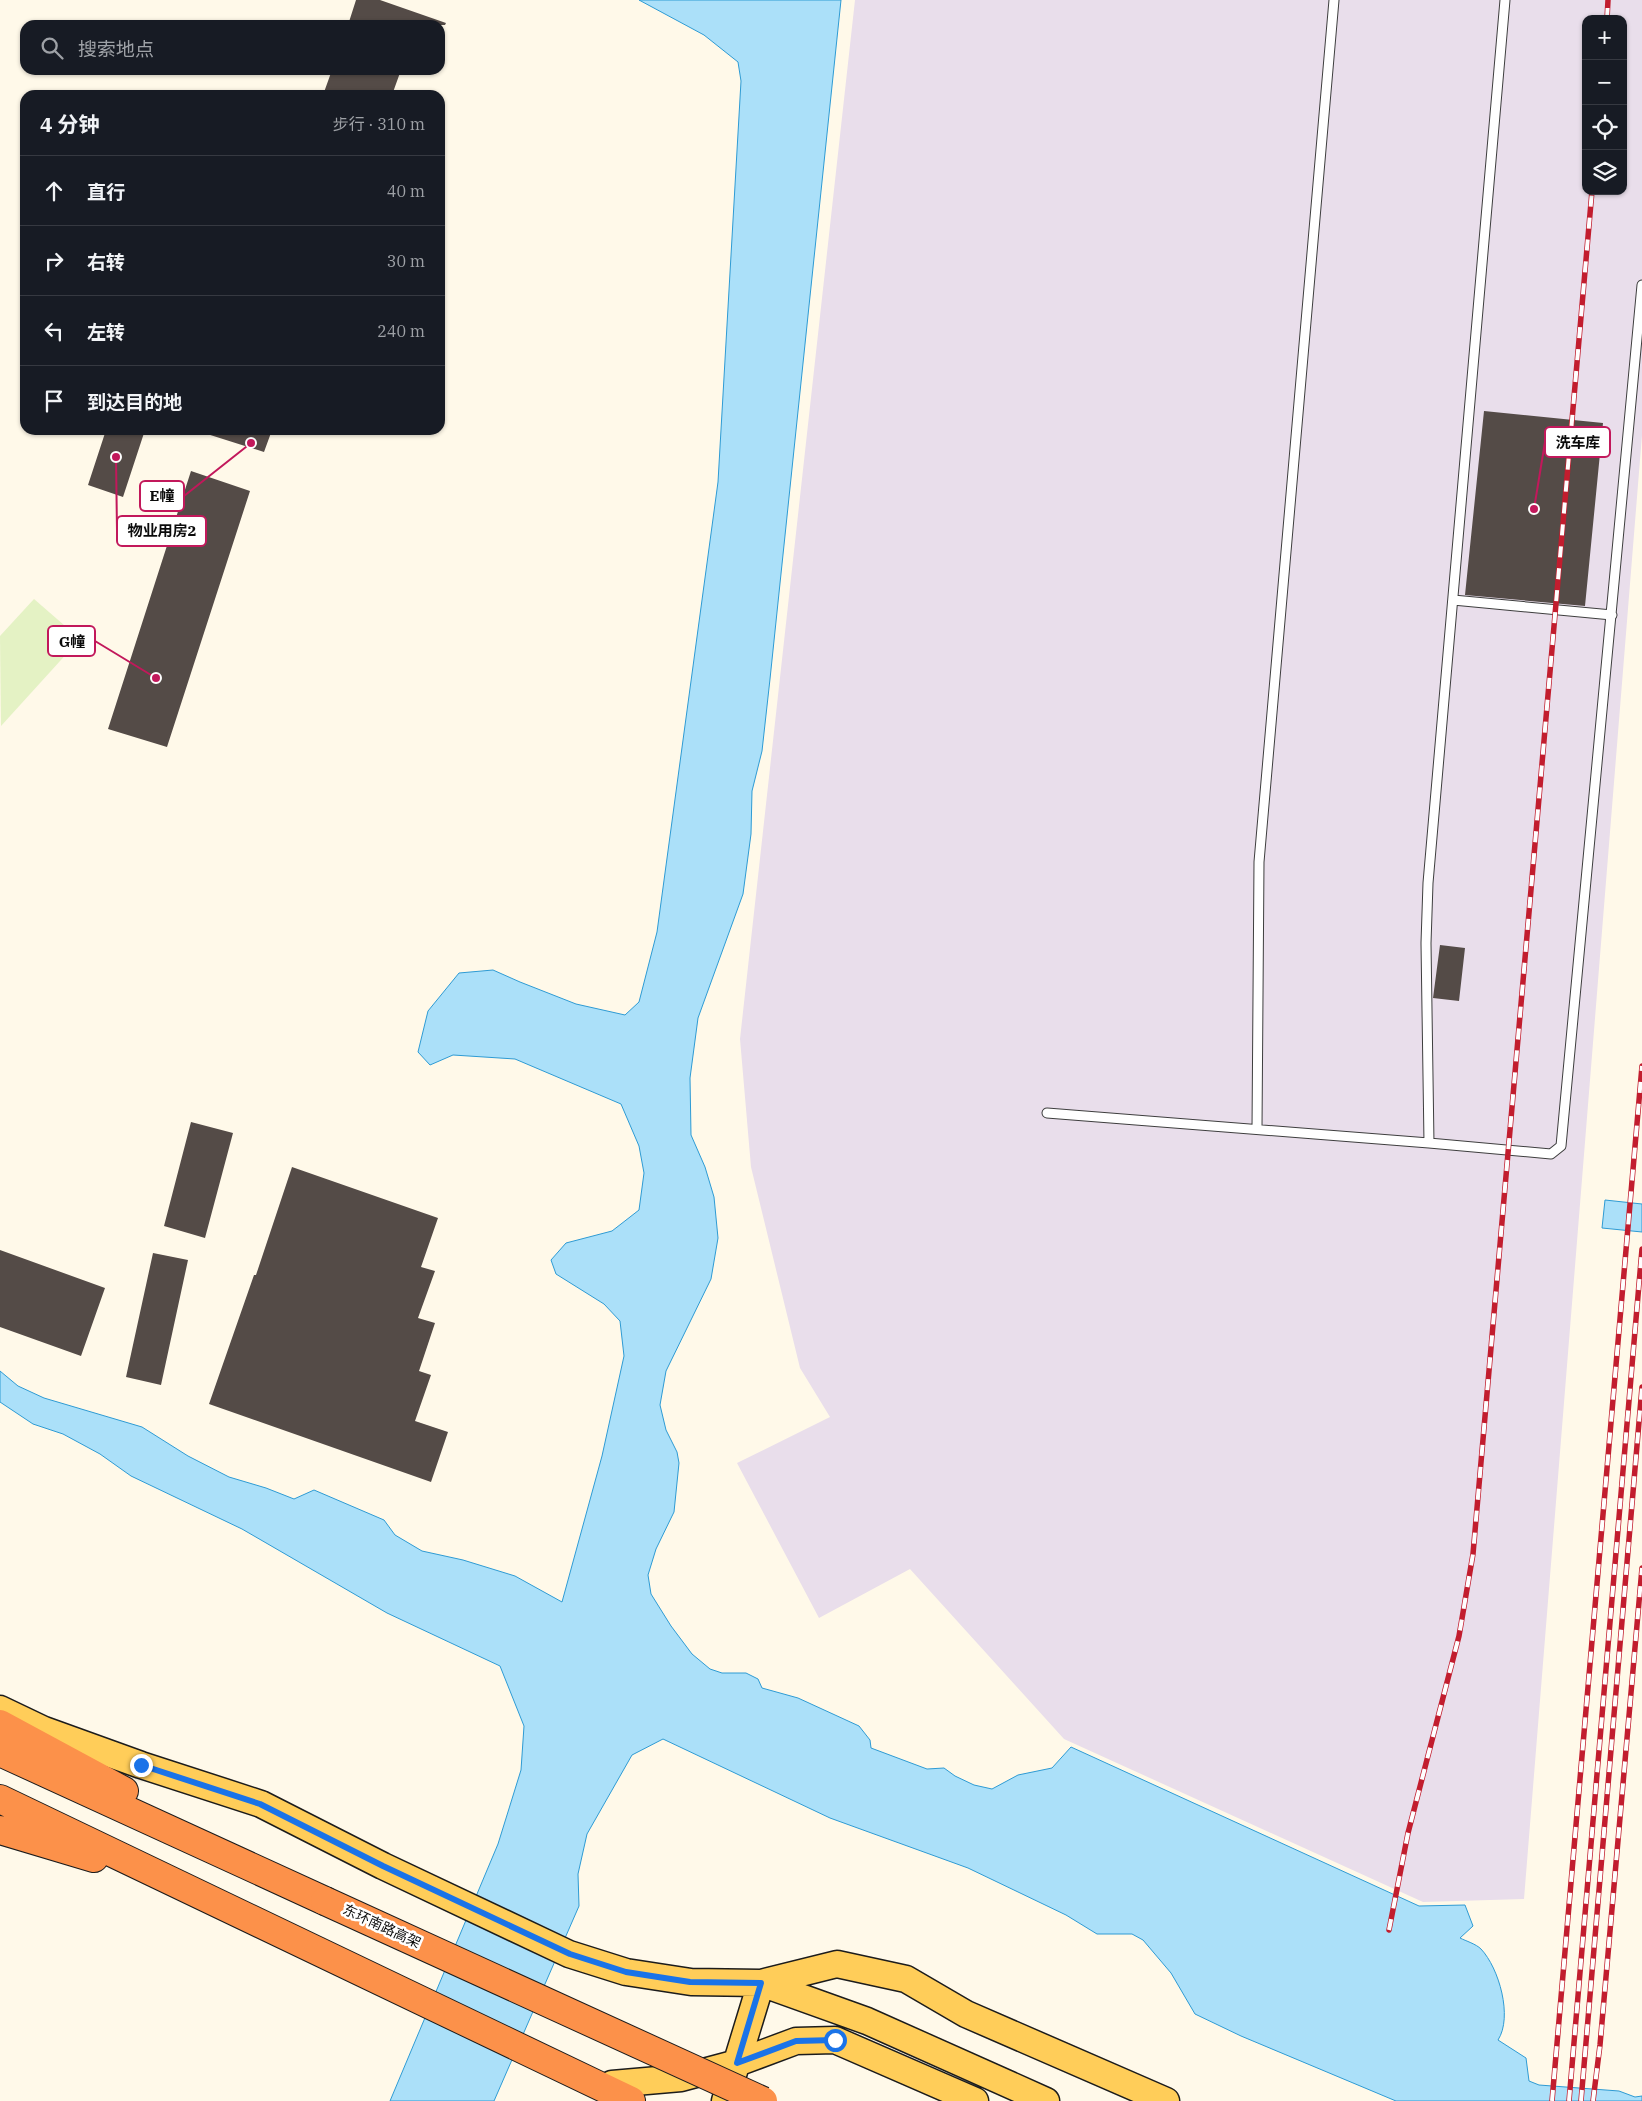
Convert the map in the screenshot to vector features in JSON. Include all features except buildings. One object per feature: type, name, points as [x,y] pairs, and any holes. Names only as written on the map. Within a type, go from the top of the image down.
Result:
[{"type":"highway","points":[[0,1724],[79,1766],[268,1874]]},
{"type":"highway","name":"东环南路高架","points":[[0,1752],[763,2101]]},
{"type":"highway","points":[[0,1799],[621,2092]]},
{"type":"highway","points":[[0,1830],[171,1881]]},
{"type":"main road","points":[[0,1709],[53,1733],[141,1765],[260,1804],[383,1866],[570,1954],[626,1972],[690,1982],[761,1983],[837,1964],[906,1979],[966,2014],[1166,2101]]},
{"type":"main road","points":[[0,1785],[353,1959],[578,2067],[621,2092],[645,2101]]},
{"type":"main road","points":[[724,2101],[761,1983]]},
{"type":"main road","points":[[761,1983],[867,2021],[1046,2101]]},
{"type":"main road","points":[[621,2092],[737,2063],[796,2041],[835,2040],[975,2101]]},
{"type":"lane","points":[[1257,1129],[1259,862],[1334,0]]},
{"type":"lane","points":[[1429,1143],[1426,943],[1428,883],[1505,0]]},
{"type":"lane","points":[[1047,1113],[1551,1154],[1562,1146],[1642,285]]},
{"type":"lane","points":[[1453,600],[1612,615]]},
{"type":"shaded area","points":[[855,0],[1642,0],[1642,435],[1524,1899],[1423,1902],[1064,1739],[910,1569],[819,1618],[737,1463],[830,1417],[800,1368],[751,1167],[740,1039]]},
{"type":"green space","points":[[34,599],[80,639],[1,726],[0,636]]},
{"type":"water","points":[[639,0],[841,0],[770,679],[762,751],[752,791],[751,834],[743,894],[698,1018],[690,1078],[691,1135],[705,1167],[714,1197],[718,1238],[711,1279],[666,1371],[660,1405],[666,1430],[677,1452],[679,1463],[674,1512],[656,1549],[648,1575],[651,1594],[671,1626],[692,1654],[710,1669],[722,1673],[746,1673],[758,1679],[762,1688],[798,1698],[859,1726],[870,1740],[871,1748],[927,1769],[944,1768],[955,1776],[974,1785],[992,1789],[1018,1775],[1052,1768],[1071,1747],[1419,1906],[1465,1905],[1473,1926],[1460,1938],[1474,1944],[1488,1957],[1498,1980],[1504,2006],[1504,2019],[1498,2040],[1526,2058],[1529,2081],[1539,2085],[1619,2091],[1635,2097],[1642,2096],[1642,2101],[1396,2101],[1241,2036],[1195,2014],[1171,1973],[1143,1940],[1132,1934],[1097,1934],[1066,1915],[968,1868],[830,1818],[663,1739],[632,1755],[587,1834],[578,1874],[579,1906],[494,2101],[390,2101],[498,1844],[521,1770],[524,1726],[500,1666],[387,1613],[242,1529],[131,1476],[100,1454],[63,1434],[33,1424],[0,1402],[0,1371],[18,1386],[44,1398],[142,1427],[188,1456],[229,1477],[294,1499],[314,1490],[384,1520],[395,1535],[422,1551],[463,1560],[515,1576],[562,1602],[602,1456],[624,1356],[620,1321],[604,1304],[556,1274],[551,1260],[566,1243],[612,1231],[639,1210],[644,1173],[639,1146],[621,1104],[515,1059],[453,1055],[430,1065],[418,1052],[428,1011],[459,973],[493,970],[576,1004],[625,1015],[639,1002],[657,932],[718,482],[741,81],[738,62],[704,35]]},
{"type":"water","points":[[1605,1200],[1642,1204],[1642,1232],[1602,1228]]},
{"type":"railway","points":[[1607,15],[1608,0]]},
{"type":"railway","points":[[1389,1930],[1408,1833],[1459,1636],[1473,1554],[1592,195]]},
{"type":"railway","points":[[1552,2101],[1642,1066]]},
{"type":"railway","points":[[1569,2101],[1642,1249]]},
{"type":"railway","points":[[1581,2101],[1642,1387]]},
{"type":"railway","points":[[1593,2101],[1600,2045],[1642,1568]]},
{"type":"place","name":"E幢","points":[[251,443]]},
{"type":"place","name":"物业用房2","points":[[116,457]]},
{"type":"place","name":"洗车库","points":[[1534,509]]},
{"type":"place","name":"G幢","points":[[156,678]]},
{"type":"route","points":[[141,1765],[260,1804],[383,1866],[570,1954],[626,1972],[690,1982],[761,1983],[737,2063],[796,2041],[835,2040]]}]
